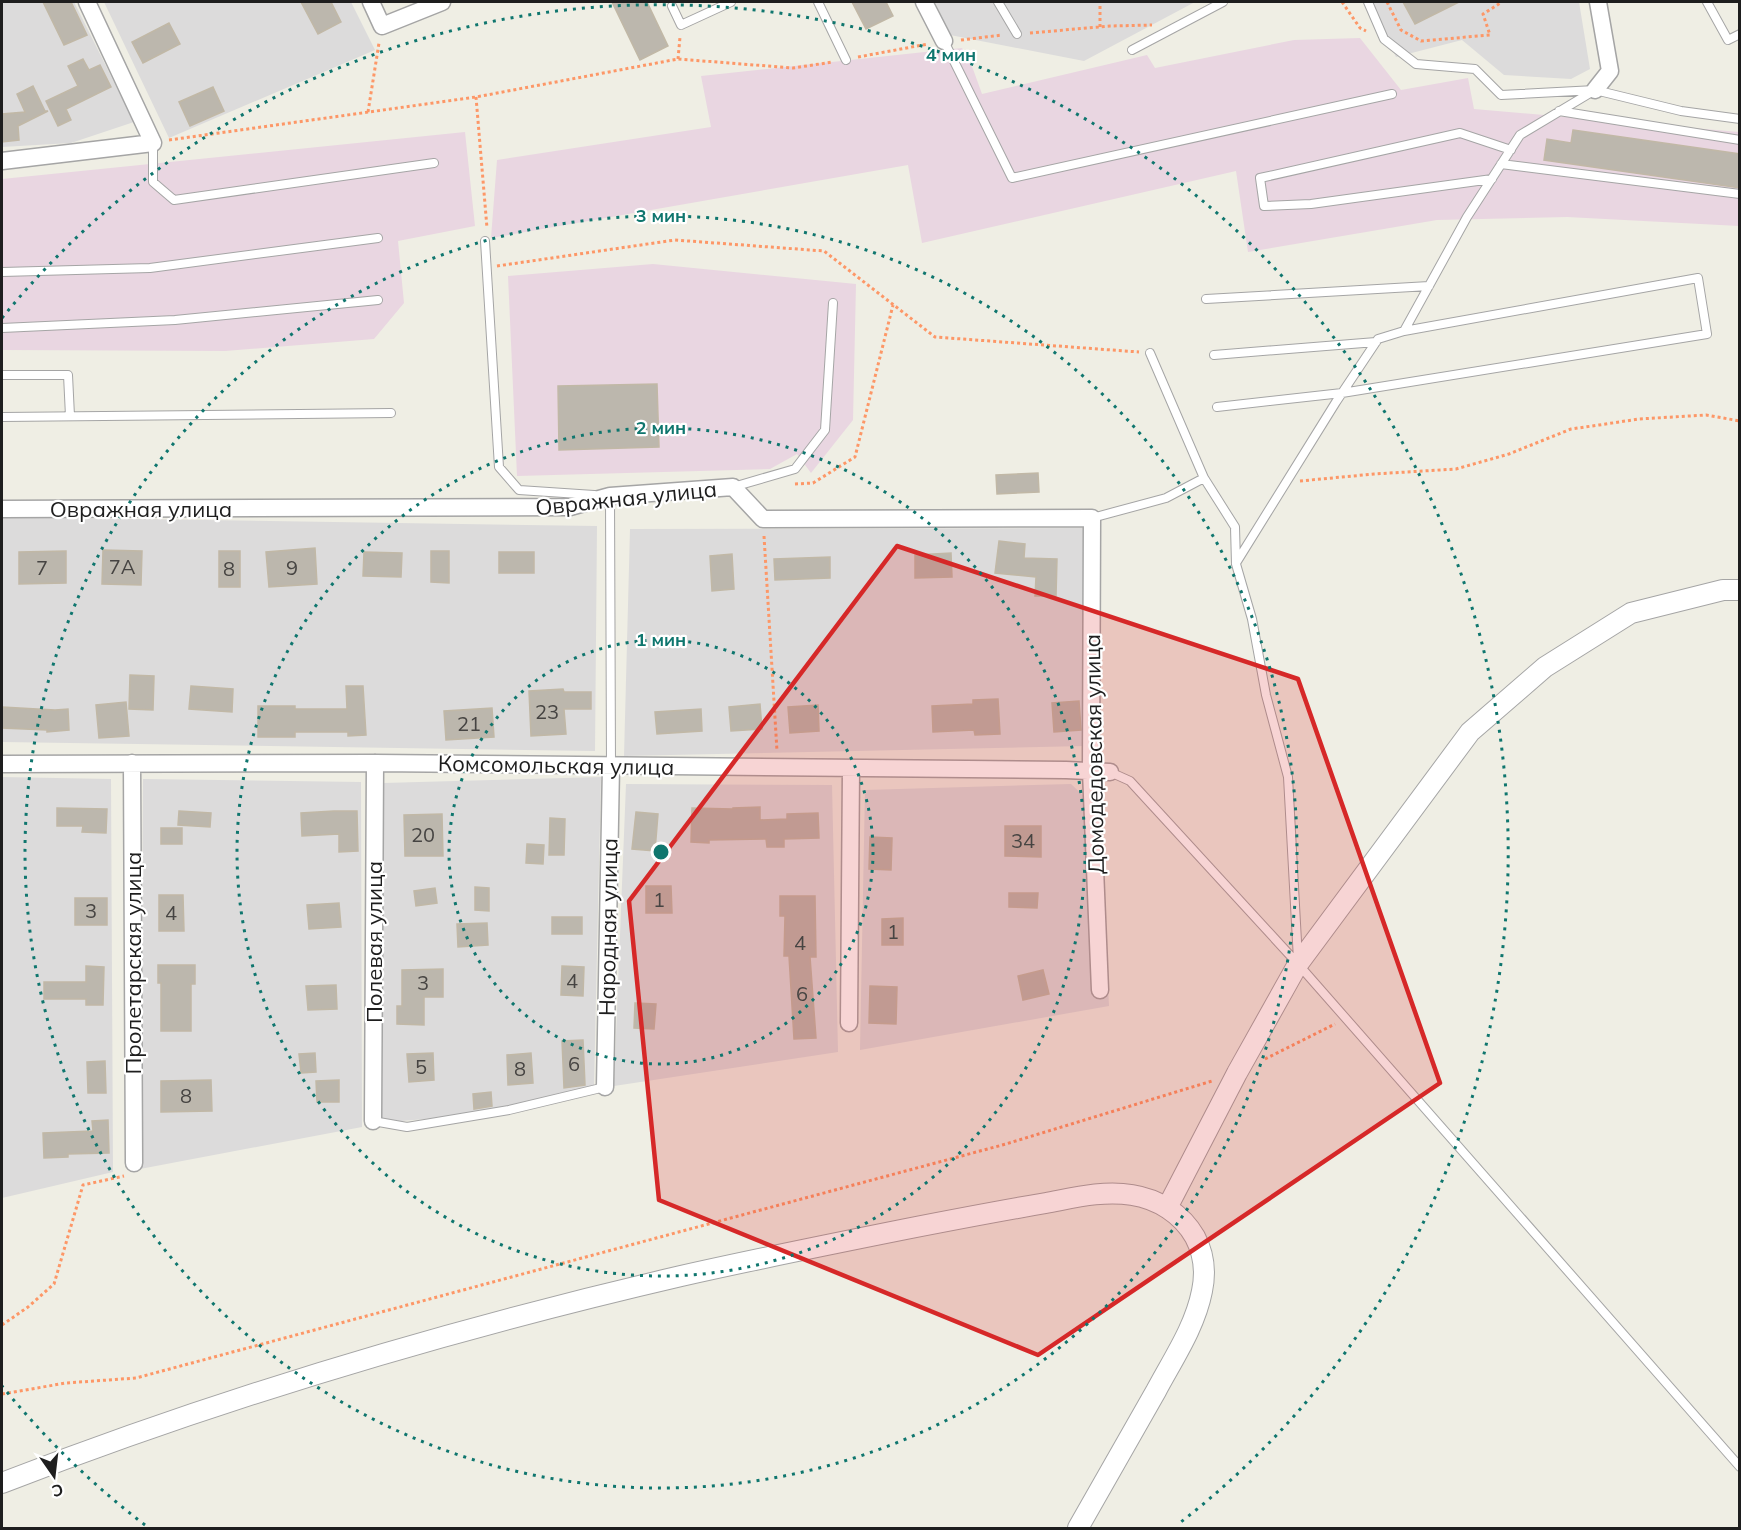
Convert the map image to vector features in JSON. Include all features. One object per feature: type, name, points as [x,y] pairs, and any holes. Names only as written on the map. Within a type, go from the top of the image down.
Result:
[{"type":"street","points":[[2,161],[153,143],[87,2]]},
{"type":"street","points":[[371,2],[382,26],[442,2]]},
{"type":"street","points":[[924,2],[944,41]]},
{"type":"street","points":[[1595,90],[1610,71],[1598,2]]},
{"type":"street","name":"Овражная улица","points":[[2,509],[559,508],[610,496],[733,487],[763,519]]},
{"type":"street","points":[[763,519],[1092,518]]},
{"type":"street","name":"Домодедовская улица","points":[[1092,518],[1091,771],[1100,990]]},
{"type":"street","points":[[1167,1208],[1237,1073],[1298,964],[1470,732],[1545,667],[1631,613],[1723,590],[1740,590]]},
{"type":"street","name":"Комсомольская улица","points":[[2,764],[375,763],[1110,772]]},
{"type":"street","name":"Полевая улица","points":[[373,1121],[375,763]]},
{"type":"street","name":"Пролетарская улица","points":[[132,764],[134,1163]]},
{"type":"street","name":"Народная улица","points":[[605,1087],[610,766]]},
{"type":"street","points":[[849,1023],[851,768]]},
{"type":"street","points":[[2,1483],[140,1432],[358,1362],[482,1327],[681,1276],[927,1225],[1088,1196],[1120,1193],[1134,1195],[1157,1202],[1185,1223],[1199,1247],[1204,1270],[1200,1301],[1180,1347],[1078,1528]]},
{"type":"lane","points":[[674,3],[681,26],[731,2]]},
{"type":"lane","points":[[818,2],[846,60]]},
{"type":"lane","points":[[998,2],[1017,34]]},
{"type":"lane","points":[[1132,50],[1223,2]]},
{"type":"lane","points":[[1368,2],[1384,39],[1416,64],[1475,69],[1501,95],[1595,90],[1681,111],[1740,119]]},
{"type":"lane","points":[[1707,2],[1728,40],[1740,34]]},
{"type":"lane","points":[[944,41],[1012,178],[1392,94]]},
{"type":"lane","points":[[1404,331],[1467,218],[1520,135],[1595,90]]},
{"type":"lane","points":[[1559,111],[1740,140]]},
{"type":"lane","points":[[1492,179],[1311,204],[1264,206],[1260,178],[1460,133],[1511,150]]},
{"type":"lane","points":[[153,143],[153,182],[174,200],[434,163]]},
{"type":"lane","points":[[1502,164],[1740,194]]},
{"type":"lane","points":[[2,272],[150,268],[378,238]]},
{"type":"lane","points":[[485,241],[499,467],[519,490],[610,496],[610,766]]},
{"type":"lane","points":[[1217,407],[1342,393],[1707,334],[1698,278],[1404,331],[1378,339],[1342,393],[1236,564]]},
{"type":"lane","points":[[1206,299],[1429,285]]},
{"type":"lane","points":[[2,328],[175,320],[378,300]]},
{"type":"lane","points":[[733,487],[795,469],[825,430],[833,303]]},
{"type":"lane","points":[[1214,355],[1376,342]]},
{"type":"lane","points":[[1150,353],[1204,478],[1235,527],[1236,564],[1252,619],[1266,695],[1288,777],[1298,964]]},
{"type":"lane","points":[[2,375],[68,375],[70,416]]},
{"type":"lane","points":[[2,417],[390,413]]},
{"type":"lane","points":[[1092,518],[1166,498],[1204,478]]},
{"type":"lane","points":[[1110,772],[1130,781],[1298,964],[1740,1467]]},
{"type":"lane","points":[[373,1121],[406,1126],[509,1110],[605,1087]]},
{"type":"path","points":[[1100,2],[1100,27]]},
{"type":"path","points":[[1342,2],[1360,28],[1384,39]]},
{"type":"path","points":[[1387,2],[1401,30],[1421,41],[1490,35],[1482,14],[1502,2]]},
{"type":"path","points":[[368,112],[382,26]]},
{"type":"path","points":[[678,59],[681,26]]},
{"type":"path","points":[[1110,26],[1127,26]]},
{"type":"path","points":[[153,143],[476,97],[678,59],[793,68],[944,41]]},
{"type":"path","points":[[476,97],[488,238],[485,241]]},
{"type":"path","points":[[487,267],[675,240],[824,251],[935,337],[1150,353]]},
{"type":"path","points":[[1287,483],[1456,469],[1509,454],[1571,429],[1639,419],[1706,415],[1740,421]]},
{"type":"path","points":[[763,519],[778,768]]},
{"type":"path","points":[[2,1394],[66,1383],[136,1378],[1006,1144],[1237,1073],[1346,1018]]},
{"type":"path","points":[[2,1324],[28,1307],[54,1284],[83,1185],[131,1174],[134,1163]]},
{"type":"highlighted area","points":[[897,546],[1298,679],[1440,1083],[1038,1355],[659,1200],[629,901]]},
{"type":"shaded area","points":[[2,2],[74,2],[134,122],[71,143],[2,147]]},
{"type":"shaded area","points":[[104,2],[351,2],[375,50],[169,138]]},
{"type":"shaded area","points":[[935,2],[1195,2],[1084,61],[950,35]]},
{"type":"shaded area","points":[[1370,2],[1579,2],[1590,69],[1571,79],[1504,75],[1462,40],[1396,57]]},
{"type":"shaded area","points":[[1360,38],[1401,90],[1468,78],[1474,109],[1739,132],[1739,226],[1567,217],[1437,220],[1248,252],[1236,171],[922,243],[908,165],[491,238],[497,160],[711,127],[701,76],[962,48],[982,94],[1147,55],[1155,68],[1294,40]]},
{"type":"shaded area","points":[[465,132],[475,226],[398,241],[404,303],[374,339],[225,351],[2,350],[2,179]]},
{"type":"shaded area","points":[[653,264],[856,284],[853,420],[811,473],[797,454],[770,469],[517,476],[508,276]]},
{"type":"shaded area","points":[[2,517],[597,526],[595,751],[2,742]]},
{"type":"shaded area","points":[[1089,528],[1085,746],[624,756],[630,529]]},
{"type":"shaded area","points":[[2,777],[111,779],[113,1172],[2,1198]]},
{"type":"shaded area","points":[[601,777],[594,1086],[461,1116],[378,1123],[383,783]]},
{"type":"shaded area","points":[[143,779],[361,782],[362,1127],[140,1169]]},
{"type":"shaded area","points":[[626,784],[832,785],[838,1052],[614,1086]]},
{"type":"shaded area","points":[[1071,784],[1090,802],[1099,805],[1109,1006],[860,1050],[865,790]]},
{"type":"building","points":[[43,2],[71,2],[87,35],[64,45]]},
{"type":"building","points":[[301,2],[331,2],[341,22],[318,34]]},
{"type":"building","points":[[612,2],[647,2],[668,46],[640,60]]},
{"type":"building","points":[[852,2],[886,2],[893,16],[866,29]]},
{"type":"building","points":[[1403,2],[1459,2],[1415,24]]},
{"type":"building","points":[[169,23],[180,44],[143,63],[132,42]]},
{"type":"building","points":[[83,59],[89,70],[100,65],[111,87],[66,109],[71,120],[58,126],[46,101],[78,86],[68,66]]},
{"type":"building","points":[[33,86],[45,111],[48,111],[18,126],[19,140],[2,142],[2,114],[25,112],[17,94]]},
{"type":"building","points":[[213,87],[224,111],[190,126],[179,102]]},
{"type":"building","points":[[1573,130],[1740,154],[1740,188],[1544,160],[1547,139],[1571,143]]},
{"type":"building","points":[[657,384],[659,447],[559,450],[558,386]]},
{"type":"building","points":[[1038,473],[1039,492],[997,494],[996,475]]},
{"type":"building","points":[[999,541],[1025,544],[1024,558],[1057,559],[1056,596],[1035,596],[1036,577],[995,573]]},
{"type":"building","points":[[315,548],[317,584],[269,587],[266,552]]},
{"type":"building","points":[[103,550],[142,551],[141,585],[102,584]]},
{"type":"building","points":[[66,551],[66,583],[19,584],[19,552]]},
{"type":"building","points":[[219,551],[240,551],[240,587],[219,587]]},
{"type":"building","points":[[431,551],[449,551],[449,583],[431,582]]},
{"type":"building","points":[[364,552],[402,553],[401,577],[363,576]]},
{"type":"building","points":[[499,552],[534,552],[534,573],[499,573]]},
{"type":"building","points":[[951,553],[952,577],[915,578],[915,555]]},
{"type":"building","points":[[732,554],[734,589],[712,591],[710,556]]},
{"type":"building","points":[[830,557],[830,578],[775,580],[774,559]]},
{"type":"building","points":[[130,675],[154,676],[153,710],[129,709]]},
{"type":"building","points":[[191,686],[233,689],[232,712],[189,709]]},
{"type":"building","points":[[346,686],[363,686],[366,735],[348,736],[348,732],[295,732],[295,737],[258,737],[258,706],[347,709]]},
{"type":"building","points":[[563,689],[564,692],[591,692],[591,709],[564,709],[566,734],[531,736],[529,691]]},
{"type":"building","points":[[998,699],[1000,734],[975,735],[974,730],[933,732],[932,706],[973,704],[973,700]]},
{"type":"building","points":[[1079,701],[1081,730],[1054,732],[1052,703]]},
{"type":"building","points":[[126,702],[129,736],[99,738],[96,705]]},
{"type":"building","points":[[760,704],[762,729],[731,731],[729,707]]},
{"type":"building","points":[[818,705],[819,731],[790,733],[788,707]]},
{"type":"building","points":[[2,707],[68,709],[69,730],[47,732],[47,730],[2,728]]},
{"type":"building","points":[[492,708],[494,737],[446,740],[444,711]]},
{"type":"building","points":[[701,709],[702,731],[657,734],[655,712]]},
{"type":"building","points":[[760,807],[760,820],[787,819],[787,814],[818,813],[819,838],[784,839],[784,847],[767,847],[766,839],[691,842],[692,808]]},
{"type":"building","points":[[57,808],[107,809],[106,833],[82,832],[83,826],[57,826]]},
{"type":"building","points":[[179,811],[211,813],[210,827],[178,825]]},
{"type":"building","points":[[357,811],[358,851],[339,852],[339,834],[302,836],[301,813]]},
{"type":"building","points":[[636,812],[658,814],[655,851],[632,849]]},
{"type":"building","points":[[442,814],[443,856],[405,856],[404,815]]},
{"type":"building","points":[[550,818],[565,819],[564,855],[549,855]]},
{"type":"building","points":[[1005,826],[1041,826],[1041,857],[1005,856]]},
{"type":"building","points":[[161,828],[182,828],[182,844],[161,844]]},
{"type":"building","points":[[870,837],[892,838],[891,870],[869,869]]},
{"type":"building","points":[[527,844],[544,845],[543,864],[526,863]]},
{"type":"building","points":[[646,886],[671,886],[672,913],[646,913]]},
{"type":"building","points":[[475,887],[489,888],[489,911],[475,910]]},
{"type":"building","points":[[435,888],[437,903],[416,906],[414,891]]},
{"type":"building","points":[[1009,893],[1038,893],[1037,908],[1009,907]]},
{"type":"building","points":[[159,895],[183,895],[184,931],[159,931]]},
{"type":"building","points":[[780,896],[815,896],[816,957],[810,957],[816,1038],[794,1039],[789,956],[784,956],[785,916],[780,916]]},
{"type":"building","points":[[75,898],[107,898],[107,925],[75,925]]},
{"type":"building","points":[[339,903],[341,927],[309,929],[307,905]]},
{"type":"building","points":[[552,917],[582,917],[582,934],[552,934]]},
{"type":"building","points":[[903,918],[903,945],[882,945],[882,919]]},
{"type":"building","points":[[487,923],[488,945],[458,947],[457,924]]},
{"type":"building","points":[[158,965],[195,965],[195,984],[191,984],[191,1031],[161,1031],[161,983],[158,983]]},
{"type":"building","points":[[86,966],[104,967],[103,1005],[86,1005],[86,999],[44,999],[44,982],[86,982]]},
{"type":"building","points":[[562,966],[584,967],[583,996],[561,995]]},
{"type":"building","points":[[443,969],[443,997],[424,997],[424,1025],[397,1024],[397,1006],[402,1006],[402,970]]},
{"type":"building","points":[[1043,970],[1049,994],[1023,1000],[1018,976]]},
{"type":"building","points":[[336,985],[337,1009],[308,1010],[306,986]]},
{"type":"building","points":[[870,986],[897,987],[896,1024],[869,1023]]},
{"type":"building","points":[[635,1003],[656,1004],[654,1029],[634,1028]]},
{"type":"building","points":[[583,1040],[585,1085],[564,1088],[562,1041]]},
{"type":"building","points":[[315,1053],[316,1072],[301,1073],[299,1054]]},
{"type":"building","points":[[433,1053],[434,1080],[409,1082],[407,1054]]},
{"type":"building","points":[[531,1053],[533,1083],[508,1085],[507,1055]]},
{"type":"building","points":[[105,1061],[106,1093],[88,1093],[87,1062]]},
{"type":"building","points":[[211,1080],[212,1111],[161,1112],[161,1081]]},
{"type":"building","points":[[339,1080],[339,1102],[317,1102],[316,1081]]},
{"type":"building","points":[[491,1092],[492,1106],[474,1109],[473,1094]]},
{"type":"building","points":[[108,1120],[109,1153],[68,1154],[68,1157],[44,1158],[43,1133],[93,1131],[92,1121]]}]
